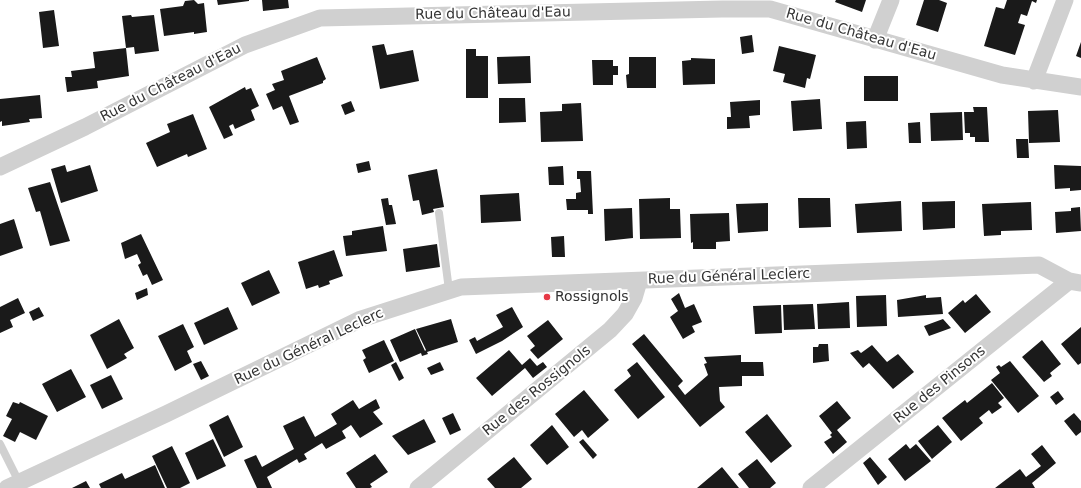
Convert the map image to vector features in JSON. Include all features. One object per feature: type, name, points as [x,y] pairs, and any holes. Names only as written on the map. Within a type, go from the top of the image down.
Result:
[{"type":"street","points":[[875,40],[891,0]]},
{"type":"street","points":[[1034,81],[1065,0]]},
{"type":"street","name":"Rue du Château d'Eau","points":[[0,167],[85,127],[245,45],[320,18],[724,4],[770,9],[1002,75],[1081,87]]},
{"type":"street","name":"Rue du Général Leclerc","points":[[13,485],[166,414],[361,319],[460,287],[552,282],[1039,265],[1075,282]]},
{"type":"street","name":"Rue des Rossignols","points":[[418,488],[610,330],[625,314],[634,298],[639,280]]},
{"type":"street","name":"Rue des Pinsons","points":[[811,488],[1075,282]]},
{"type":"lane","points":[[438,213],[449,290]]},
{"type":"lane","points":[[0,444],[13,485]]},
{"type":"building","points":[[194,0],[198,4],[204,3],[207,32],[194,34],[194,32],[164,36],[160,9],[183,6],[185,1]]},
{"type":"building","points":[[217,0],[249,0],[249,1],[218,5]]},
{"type":"building","points":[[262,0],[288,0],[289,8],[263,11]]},
{"type":"building","points":[[836,0],[866,0],[862,12],[835,2]]},
{"type":"building","points":[[924,0],[939,0],[947,3],[938,32],[916,25]]},
{"type":"building","points":[[1007,0],[1037,0],[1036,3],[1032,1],[1027,16],[1021,14],[1018,23],[1025,25],[1015,55],[984,46],[996,7],[1004,9]]},
{"type":"building","points":[[54,10],[59,46],[43,48],[39,12]]},
{"type":"building","points":[[131,15],[132,17],[154,15],[159,51],[135,54],[134,47],[126,48],[122,16]]},
{"type":"building","points":[[752,35],[754,52],[742,54],[740,37]]},
{"type":"building","points":[[1081,42],[1081,58],[1076,56]]},
{"type":"building","points":[[384,44],[387,55],[413,50],[419,81],[380,89],[372,46]]},
{"type":"building","points":[[779,46],[816,55],[810,79],[807,78],[805,88],[783,82],[785,74],[773,71]]},
{"type":"building","points":[[126,48],[129,76],[97,81],[98,88],[67,92],[65,77],[72,77],[71,71],[95,68],[93,52]]},
{"type":"building","points":[[466,49],[476,49],[476,56],[488,56],[488,98],[466,98]]},
{"type":"building","points":[[530,56],[531,83],[498,84],[497,57]]},
{"type":"building","points":[[317,57],[326,79],[323,83],[289,96],[299,122],[290,125],[282,106],[273,110],[266,94],[275,90],[272,84],[284,80],[281,71]]},
{"type":"building","points":[[629,57],[656,57],[656,88],[627,88],[626,75],[629,74]]},
{"type":"building","points":[[691,58],[715,59],[715,84],[683,85],[682,61],[691,60]]},
{"type":"building","points":[[592,60],[613,60],[613,66],[618,66],[618,75],[613,75],[613,85],[593,85]]},
{"type":"building","points":[[864,76],[898,76],[898,101],[864,101]]},
{"type":"building","points":[[245,87],[246,90],[251,88],[259,106],[251,110],[255,120],[235,129],[233,124],[229,126],[233,135],[224,139],[209,107]]},
{"type":"building","points":[[40,95],[42,118],[29,119],[30,122],[2,126],[2,121],[0,122],[0,99]]},
{"type":"building","points":[[499,98],[525,98],[526,122],[499,123]]},
{"type":"building","points":[[820,99],[822,129],[793,131],[791,101]]},
{"type":"building","points":[[760,100],[760,115],[749,116],[750,128],[727,129],[727,117],[731,117],[730,102]]},
{"type":"building","points":[[351,101],[355,111],[345,115],[341,105]]},
{"type":"building","points":[[581,103],[583,141],[541,142],[540,112],[562,111],[562,104]]},
{"type":"building","points":[[973,107],[987,107],[989,142],[975,142],[975,137],[970,137],[970,133],[965,133],[964,112],[974,112]]},
{"type":"building","points":[[1058,110],[1060,142],[1029,143],[1028,111]]},
{"type":"building","points":[[962,112],[963,140],[931,141],[930,113]]},
{"type":"building","points":[[193,114],[207,149],[188,157],[187,154],[157,167],[146,143],[170,132],[167,124]]},
{"type":"building","points":[[866,121],[867,148],[847,149],[846,122]]},
{"type":"building","points":[[920,122],[921,143],[909,143],[908,123]]},
{"type":"building","points":[[1016,139],[1028,139],[1029,158],[1017,158]]},
{"type":"building","points":[[369,161],[371,170],[358,173],[356,164]]},
{"type":"building","points":[[65,165],[67,172],[90,165],[98,191],[61,203],[51,169]]},
{"type":"building","points":[[1054,165],[1081,166],[1081,190],[1070,191],[1070,188],[1055,189]]},
{"type":"building","points":[[563,166],[564,185],[549,185],[548,167]]},
{"type":"building","points":[[437,169],[444,207],[433,209],[434,212],[422,215],[419,200],[413,201],[408,175]]},
{"type":"building","points":[[577,171],[591,171],[593,214],[588,214],[588,210],[567,210],[566,199],[576,199],[576,193],[581,192],[580,179],[577,179]]},
{"type":"building","points":[[50,182],[70,241],[50,246],[40,211],[36,212],[28,188]]},
{"type":"building","points":[[519,193],[521,221],[481,223],[480,195]]},
{"type":"building","points":[[388,198],[389,205],[392,205],[396,224],[386,225],[381,199]]},
{"type":"building","points":[[670,198],[670,209],[680,209],[681,238],[640,239],[639,199]]},
{"type":"building","points":[[798,198],[830,198],[831,227],[799,228]]},
{"type":"building","points":[[901,201],[902,231],[857,233],[855,204]]},
{"type":"building","points":[[955,201],[955,228],[923,230],[922,202]]},
{"type":"building","points":[[1031,202],[1032,230],[1001,231],[1001,235],[984,236],[982,204]]},
{"type":"building","points":[[768,203],[768,231],[738,233],[736,204]]},
{"type":"building","points":[[1080,207],[1081,231],[1056,233],[1055,212],[1071,211],[1071,208]]},
{"type":"building","points":[[632,208],[633,238],[605,241],[604,209]]},
{"type":"building","points":[[729,213],[730,241],[716,242],[716,249],[693,249],[693,242],[691,243],[690,214]]},
{"type":"building","points":[[14,219],[23,248],[0,256],[0,224]]},
{"type":"building","points":[[383,226],[387,251],[346,256],[343,236],[352,235],[352,231]]},
{"type":"building","points":[[141,234],[163,280],[152,285],[147,274],[143,276],[138,265],[141,263],[137,254],[125,259],[121,243]]},
{"type":"building","points":[[564,236],[565,257],[552,257],[551,237]]},
{"type":"building","points":[[437,244],[440,267],[406,272],[403,249]]},
{"type":"building","points":[[334,250],[343,276],[329,281],[330,284],[319,288],[318,285],[306,289],[298,262]]},
{"type":"building","points":[[269,270],[280,293],[252,306],[241,283]]},
{"type":"building","points":[[147,288],[148,295],[137,300],[135,293]]},
{"type":"building","points":[[679,293],[685,308],[694,304],[702,322],[692,326],[695,332],[683,339],[670,317],[678,311],[671,299]]},
{"type":"building","points":[[976,294],[991,312],[965,333],[948,313],[963,300],[965,303]]},
{"type":"building","points":[[886,295],[887,326],[857,327],[856,296]]},
{"type":"building","points":[[926,295],[926,298],[941,297],[943,314],[898,317],[897,300]]},
{"type":"building","points":[[18,298],[25,313],[10,320],[13,327],[0,333],[0,307]]},
{"type":"building","points":[[849,302],[850,328],[818,329],[817,304]]},
{"type":"building","points":[[813,304],[815,329],[784,330],[783,305]]},
{"type":"building","points":[[781,305],[782,333],[755,334],[753,306]]},
{"type":"building","points":[[39,307],[44,316],[33,321],[29,312]]},
{"type":"building","points":[[228,307],[238,329],[204,345],[194,323]]},
{"type":"building","points":[[512,307],[523,327],[502,341],[476,354],[469,340],[475,337],[477,341],[503,327],[496,315]]},
{"type":"building","points":[[119,319],[134,348],[124,354],[127,358],[107,369],[90,335]]},
{"type":"building","points":[[451,319],[458,342],[427,352],[428,354],[422,356],[421,353],[400,362],[390,340],[415,329],[425,351],[426,350],[416,329]]},
{"type":"building","points":[[943,319],[951,328],[929,336],[924,326]]},
{"type":"building","points":[[548,320],[563,339],[538,359],[530,350],[535,346],[527,336]]},
{"type":"building","points":[[183,324],[194,347],[187,351],[192,362],[175,371],[158,336]]},
{"type":"building","points":[[1081,327],[1081,363],[1078,365],[1061,344]]},
{"type":"building","points":[[644,334],[683,381],[678,386],[685,395],[708,375],[704,364],[707,363],[704,357],[741,355],[741,362],[763,362],[764,376],[742,376],[742,386],[719,387],[720,401],[725,407],[700,427],[632,344]]},
{"type":"building","points":[[384,340],[394,361],[369,373],[363,360],[366,358],[362,350]]},
{"type":"building","points":[[1042,340],[1061,364],[1050,373],[1052,376],[1044,382],[1022,357]]},
{"type":"building","points":[[819,344],[828,344],[829,361],[813,363],[813,347],[818,347]]},
{"type":"building","points":[[872,345],[887,362],[898,354],[914,372],[893,389],[869,363],[863,368],[850,353],[858,350],[861,353]]},
{"type":"building","points":[[509,350],[522,365],[530,358],[537,366],[543,362],[547,367],[533,378],[525,368],[492,396],[476,378]]},
{"type":"building","points":[[201,361],[209,376],[201,380],[193,364]]},
{"type":"building","points":[[1010,361],[1039,396],[1018,413],[991,380],[1000,373],[996,367],[999,365],[1001,367]]},
{"type":"building","points":[[396,362],[404,378],[399,381],[391,365]]},
{"type":"building","points":[[440,362],[444,370],[431,375],[427,368]]},
{"type":"building","points":[[637,362],[665,397],[638,419],[614,390],[631,376],[627,370]]},
{"type":"building","points":[[71,369],[86,397],[57,412],[42,384]]},
{"type":"building","points":[[111,375],[123,399],[102,409],[90,385]]},
{"type":"building","points":[[992,383],[1004,398],[998,403],[1002,407],[992,414],[989,410],[979,418],[983,423],[961,441],[942,418],[965,400],[967,403]]},
{"type":"building","points":[[584,390],[609,420],[588,438],[582,430],[574,437],[555,414]]},
{"type":"building","points":[[1058,391],[1064,399],[1056,405],[1050,397]]},
{"type":"building","points":[[376,399],[380,408],[373,412],[383,424],[360,438],[351,425],[342,431],[346,438],[326,449],[322,443],[304,454],[307,459],[299,463],[297,459],[267,477],[272,488],[257,488],[244,460],[256,455],[262,467],[294,449],[283,426],[304,416],[315,437],[337,424],[331,414],[353,400],[359,409]]},
{"type":"building","points":[[837,401],[851,418],[837,430],[847,442],[833,454],[824,442],[832,437],[830,435],[832,433],[819,416]]},
{"type":"building","points":[[13,402],[19,404],[20,402],[48,416],[36,440],[20,432],[15,442],[3,436],[12,419],[6,416]]},
{"type":"building","points":[[453,413],[461,430],[450,435],[442,418]]},
{"type":"building","points":[[1074,413],[1081,421],[1081,432],[1076,436],[1064,421]]},
{"type":"building","points":[[767,414],[792,446],[771,463],[745,432]]},
{"type":"building","points":[[228,415],[243,447],[224,457],[209,425]]},
{"type":"building","points":[[424,419],[436,442],[408,455],[392,436]]},
{"type":"building","points":[[552,425],[569,447],[547,465],[530,445]]},
{"type":"building","points":[[938,425],[952,442],[932,459],[918,441]]},
{"type":"building","points":[[213,439],[226,466],[197,480],[185,453]]},
{"type":"building","points":[[583,439],[597,455],[593,459],[579,442]]},
{"type":"building","points":[[906,444],[910,449],[916,444],[931,461],[905,481],[888,459]]},
{"type":"building","points":[[1042,445],[1056,463],[1032,483],[1035,488],[995,488],[1020,469],[1026,477],[1041,466],[1031,454]]},
{"type":"building","points":[[172,446],[190,483],[180,488],[167,488],[152,456]]},
{"type":"building","points":[[375,454],[388,472],[370,484],[372,487],[370,488],[356,488],[346,473]]},
{"type":"building","points":[[514,457],[532,479],[521,488],[495,488],[487,479]]},
{"type":"building","points":[[870,457],[887,477],[878,485],[863,463]]},
{"type":"building","points":[[757,459],[776,483],[770,488],[749,488],[738,474]]},
{"type":"building","points":[[155,465],[165,488],[101,488],[99,484],[122,473],[125,479]]},
{"type":"building","points":[[722,467],[739,488],[697,488]]},
{"type":"building","points":[[86,481],[90,488],[72,488]]},
{"type":"place","name":"Rossignols","points":[[547,297]]}]
